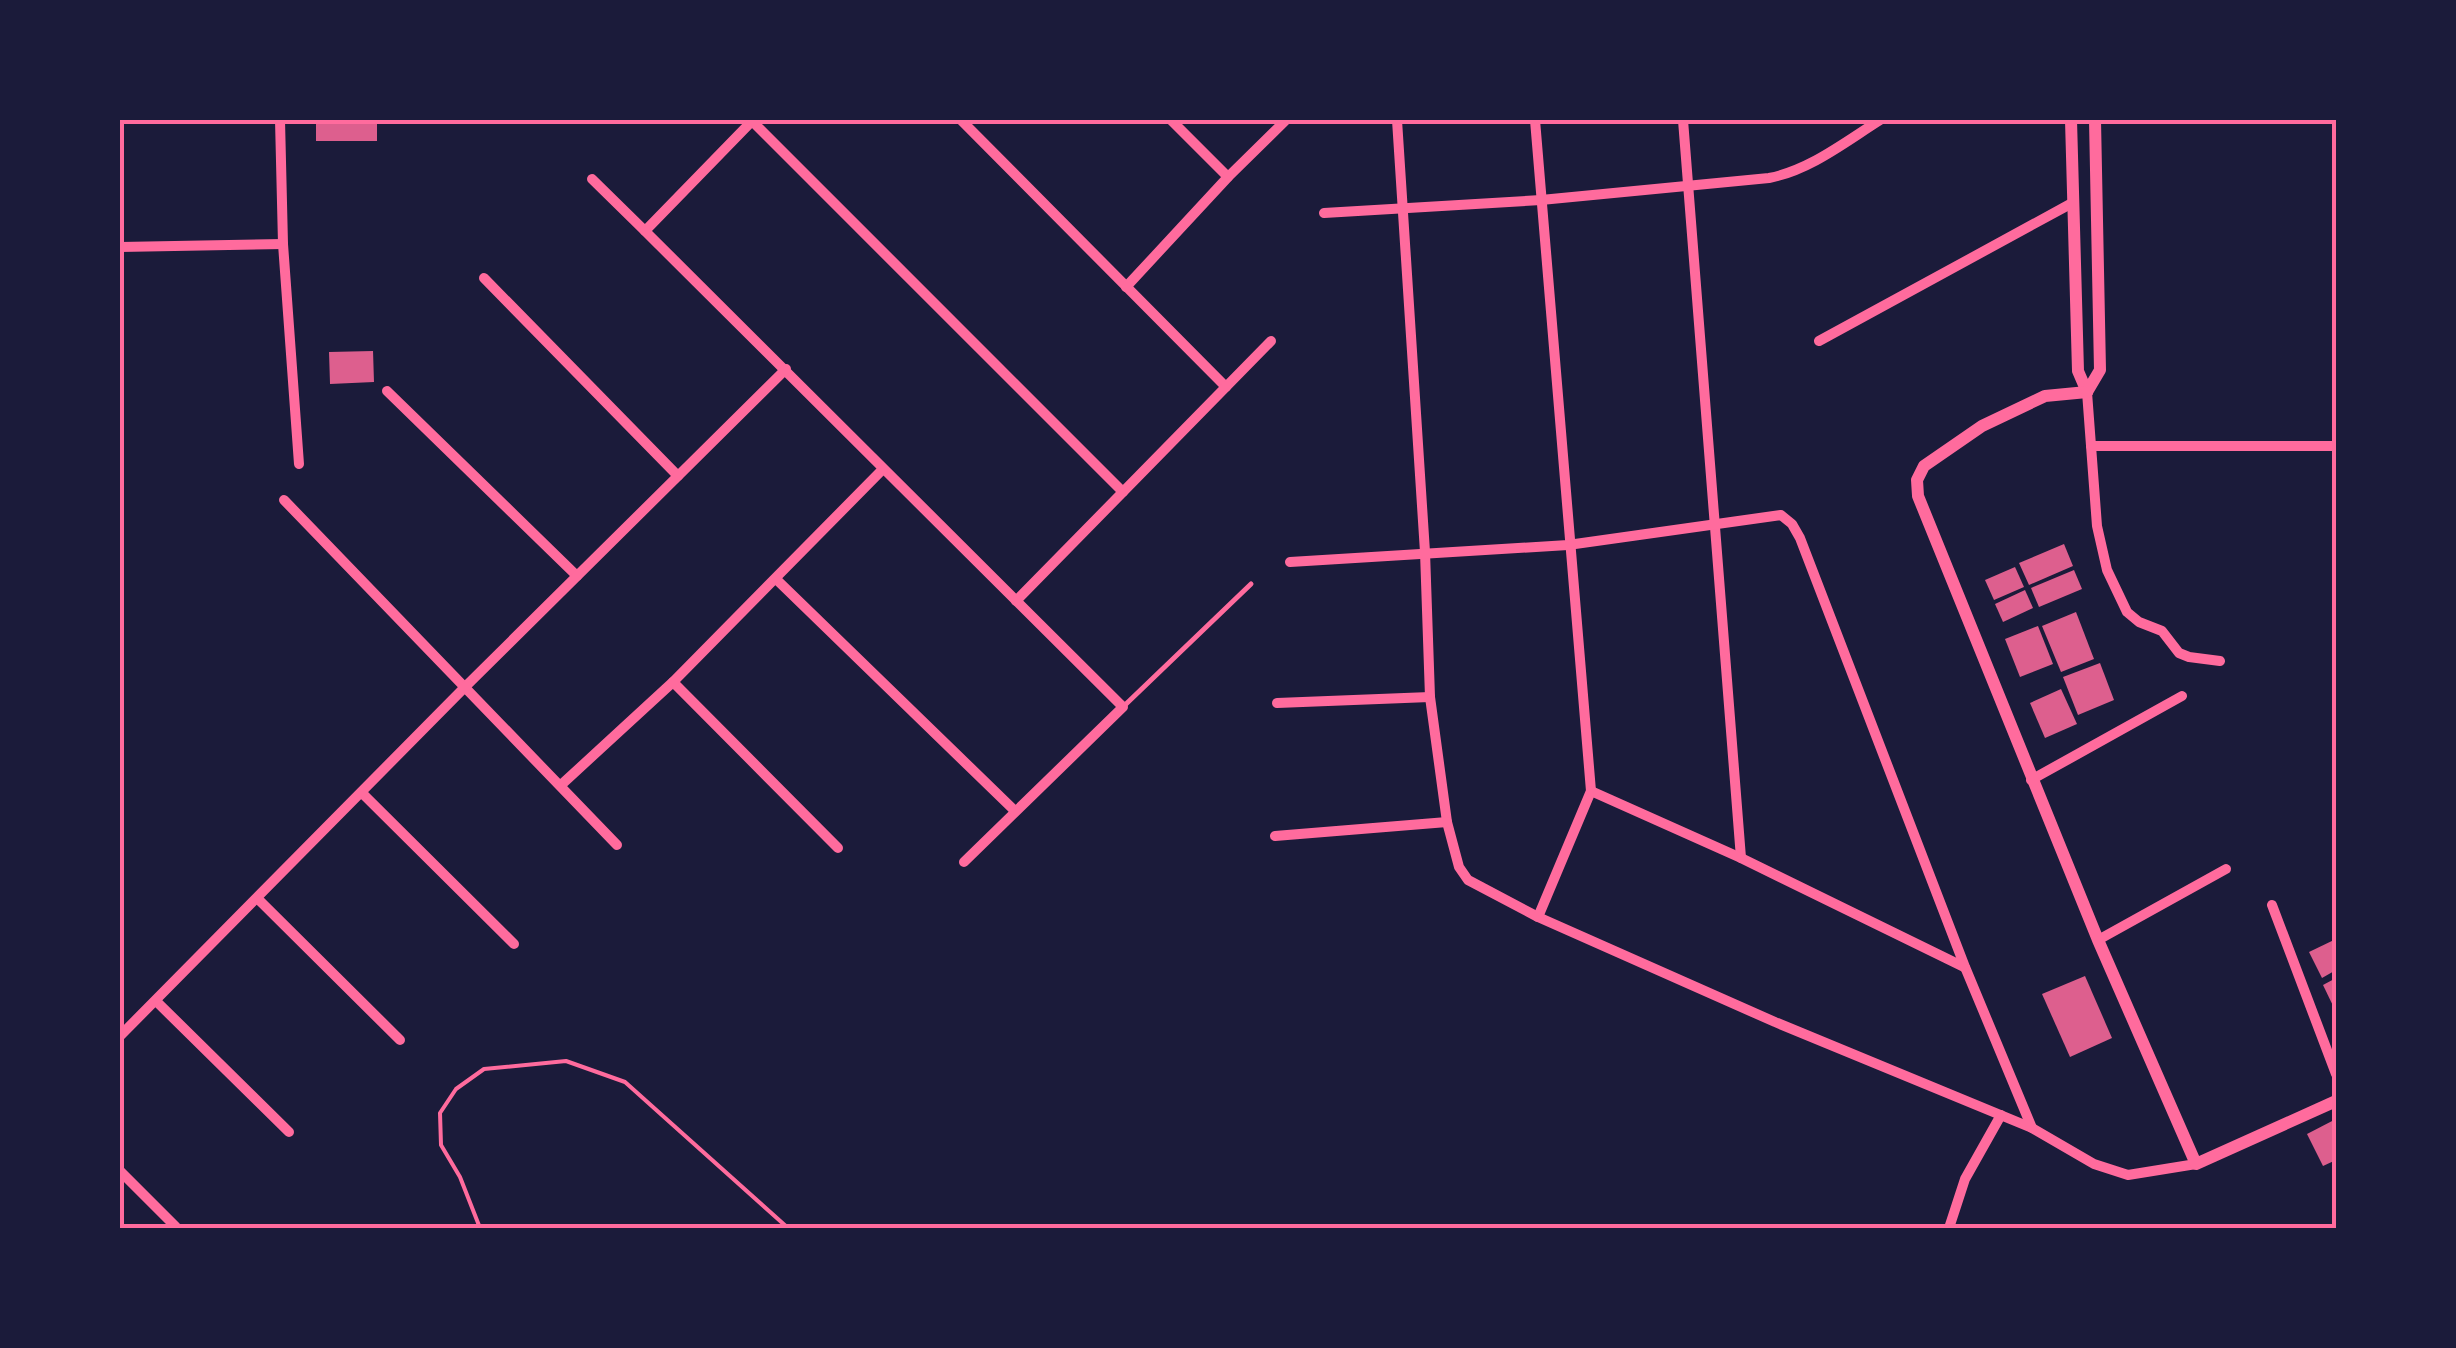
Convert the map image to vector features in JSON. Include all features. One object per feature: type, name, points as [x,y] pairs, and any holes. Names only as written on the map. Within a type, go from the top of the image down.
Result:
[{"type":"street","points":[[280,120],[283,244],[298,464]]},
{"type":"street","points":[[645,232],[753,120],[1123,492]]},
{"type":"street","points":[[961,120],[1226,387]]},
{"type":"street","points":[[1171,120],[1228,177]]},
{"type":"street","points":[[1126,287],[1286,120]]},
{"type":"street","points":[[1397,120],[1430,696],[1447,822],[1459,867],[1468,880],[1538,917],[1775,1022],[2032,1128],[2094,1164],[2128,1174],[2196,1164],[2336,1101]]},
{"type":"street","points":[[1535,120],[1591,791],[1538,917]]},
{"type":"street","points":[[1683,120],[1741,858]]},
{"type":"street","points":[[1324,213],[1541,200],[1789,174],[1880,120]]},
{"type":"street","points":[[2071,120],[2078,371],[2087,392],[2100,548],[2127,612],[2139,622],[2162,631],[2179,653],[2220,661]]},
{"type":"street","points":[[2087,392],[2100,370],[2095,120]]},
{"type":"street","points":[[592,179],[1123,708],[964,862]]},
{"type":"street","points":[[1819,340],[2074,202]]},
{"type":"street","points":[[120,247],[283,244]]},
{"type":"street","points":[[484,278],[678,476]]},
{"type":"street","points":[[1016,601],[1270,341]]},
{"type":"street","points":[[120,1036],[465,686],[786,369]]},
{"type":"street","points":[[388,391],[578,576]]},
{"type":"street","points":[[2087,392],[2045,396],[1982,426],[1924,466],[1917,480],[1918,496],[2098,940],[2196,1164]]},
{"type":"street","points":[[2091,446],[2336,446]]},
{"type":"street","points":[[561,785],[673,682],[883,468]]},
{"type":"street","points":[[284,500],[617,845]]},
{"type":"street","points":[[1290,562],[1568,545],[1781,514],[1792,524],[2032,1128]]},
{"type":"street","points":[[776,579],[1015,811]]},
{"type":"street","points":[[673,682],[838,848]]},
{"type":"street","points":[[1276,703],[1430,696]]},
{"type":"street","points":[[2032,780],[2182,696]]},
{"type":"street","points":[[1591,791],[1741,858],[1965,967]]},
{"type":"street","points":[[362,793],[514,944]]},
{"type":"street","points":[[1275,836],[1447,822]]},
{"type":"street","points":[[2098,940],[2226,869]]},
{"type":"street","points":[[258,899],[400,1040]]},
{"type":"street","points":[[2272,905],[2336,1074]]},
{"type":"street","points":[[156,1001],[289,1132]]},
{"type":"street","points":[[1949,1228],[1965,1179],[2001,1115]]},
{"type":"street","points":[[120,1171],[176,1227]]},
{"type":"lane","points":[[1123,708],[1251,584]]},
{"type":"path","points":[[480,1228],[460,1177],[441,1146],[440,1114],[456,1089],[484,1070],[566,1062],[625,1082],[788,1228]]},
{"type":"building","points":[[316,120],[377,120],[377,141],[316,141]]},
{"type":"building","points":[[373,351],[374,382],[330,384],[329,352]]},
{"type":"building","points":[[2064,544],[2073,566],[2029,585],[2019,563]]},
{"type":"building","points":[[2015,567],[2024,587],[1994,600],[1985,580]]},
{"type":"building","points":[[2074,570],[2082,589],[2039,607],[2031,588]]},
{"type":"building","points":[[2025,590],[2033,608],[2003,622],[1995,604]]},
{"type":"building","points":[[2076,612],[2094,659],[2061,672],[2042,626]]},
{"type":"building","points":[[2038,626],[2053,664],[2020,677],[2005,639]]},
{"type":"building","points":[[2100,663],[2114,700],[2078,715],[2063,677]]},
{"type":"building","points":[[2061,689],[2077,724],[2045,738],[2030,703]]},
{"type":"building","points":[[2336,939],[2336,970],[2322,978],[2309,952]]},
{"type":"building","points":[[2085,976],[2112,1038],[2070,1057],[2042,994]]},
{"type":"building","points":[[2336,978],[2336,1012],[2323,985]]},
{"type":"building","points":[[2336,1119],[2336,1160],[2323,1166],[2307,1134]]}]
